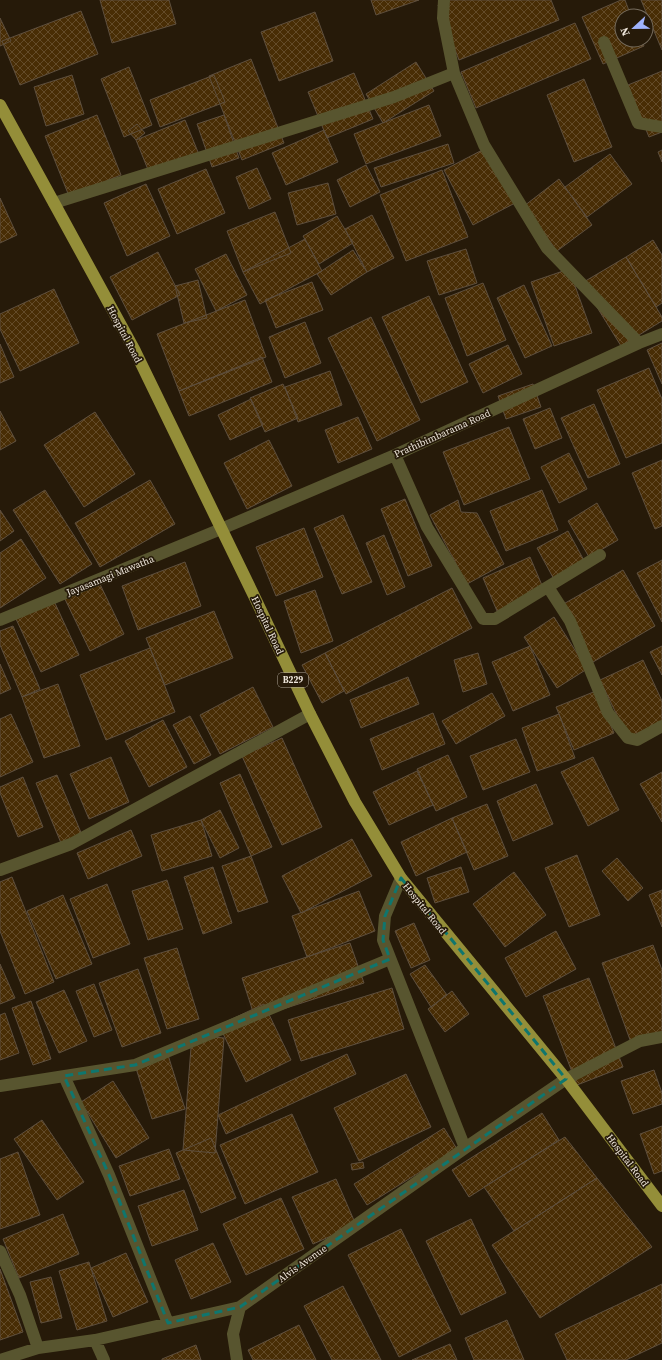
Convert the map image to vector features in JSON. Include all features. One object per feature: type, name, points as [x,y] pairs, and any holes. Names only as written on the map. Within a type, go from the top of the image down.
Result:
[{"type":"main road","name":"Hospital Road","points":[[0,105],[134,351],[310,714],[356,802],[401,878],[566,1079],[662,1206]]},
{"type":"street","points":[[444,0],[443,18],[454,74],[484,145],[547,248],[639,343]]},
{"type":"street","points":[[604,42],[638,123],[662,127]]},
{"type":"street","points":[[54,202],[394,97],[454,74]]},
{"type":"street","name":"Prathibimbarama Road","points":[[221,529],[395,455],[639,343],[662,334]]},
{"type":"street","points":[[395,455],[427,527],[483,619],[495,619],[600,555]]},
{"type":"street","name":"Jayasamagi Mawatha","points":[[0,620],[221,529]]},
{"type":"street","points":[[548,587],[570,621],[608,713],[628,738],[637,740],[662,726]]},
{"type":"street","points":[[0,870],[71,844],[310,714]]},
{"type":"street","points":[[401,878],[385,916],[383,940],[465,1148]]},
{"type":"street","points":[[0,1086],[136,1065],[390,960]]},
{"type":"street","name":"Alvis Avenue","points":[[0,1360],[38,1348],[95,1340],[240,1307],[465,1148],[566,1079],[640,1042],[662,1037]]},
{"type":"street","points":[[64,1076],[109,1175],[168,1323]]},
{"type":"street","points":[[0,1251],[20,1295],[38,1348]]},
{"type":"street","points":[[237,1360],[233,1334],[240,1307]]},
{"type":"street","points":[[95,1340],[104,1360]]},
{"type":"highlighted area","points":[[401,878],[566,1079],[240,1307],[168,1323],[109,1175],[64,1076],[135,1065],[390,959],[383,940],[385,916]]},
{"type":"building","points":[[100,0],[169,0],[176,24],[112,43]]},
{"type":"building","points":[[371,0],[419,0],[376,15]]},
{"type":"building","points":[[450,0],[551,0],[559,20],[459,60],[438,5]]},
{"type":"building","points":[[621,0],[625,0],[628,8],[614,8],[614,48],[639,48],[603,64],[582,17]]},
{"type":"building","points":[[641,0],[662,0],[662,50],[654,31],[654,8],[644,8]]},
{"type":"building","points":[[81,11],[98,54],[20,85],[2,41]]},
{"type":"building","points":[[315,12],[333,61],[279,81],[261,32]]},
{"type":"building","points":[[0,18],[11,41],[0,46]]},
{"type":"building","points":[[575,23],[591,59],[476,108],[461,72]]},
{"type":"building","points":[[251,59],[284,143],[242,160],[209,76]]},
{"type":"building","points":[[416,62],[434,91],[383,123],[366,94]]},
{"type":"building","points":[[129,67],[152,125],[124,137],[101,79]]},
{"type":"building","points":[[662,71],[662,132],[649,137],[628,85]]},
{"type":"building","points":[[354,73],[373,119],[327,138],[308,92]]},
{"type":"building","points":[[72,75],[84,114],[46,126],[34,87]]},
{"type":"building","points":[[214,75],[225,102],[160,127],[150,100]]},
{"type":"building","points":[[584,79],[612,147],[574,162],[547,95]]},
{"type":"building","points":[[429,105],[441,136],[366,164],[354,134]]},
{"type":"building","points":[[97,115],[121,175],[69,196],[45,136]]},
{"type":"building","points":[[224,115],[239,158],[212,167],[197,124]]},
{"type":"building","points":[[185,120],[200,157],[151,177],[136,140]]},
{"type":"building","points":[[137,124],[145,133],[136,140],[128,131]]},
{"type":"building","points":[[324,130],[338,162],[286,185],[272,153]]},
{"type":"building","points":[[448,144],[454,163],[381,187],[374,168]]},
{"type":"building","points":[[488,147],[517,202],[473,225],[444,170]]},
{"type":"building","points":[[662,150],[662,162],[658,152]]},
{"type":"building","points":[[610,154],[632,184],[587,217],[565,187]]},
{"type":"building","points":[[366,165],[380,192],[350,207],[337,180]]},
{"type":"building","points":[[257,168],[271,199],[249,209],[236,177]]},
{"type":"building","points":[[206,169],[225,213],[177,234],[158,189]]},
{"type":"building","points":[[442,170],[468,237],[406,261],[380,195]]},
{"type":"building","points":[[559,179],[592,225],[557,251],[524,206]]},
{"type":"building","points":[[328,183],[336,214],[297,225],[288,193]]},
{"type":"building","points":[[146,184],[170,236],[127,256],[104,203]]},
{"type":"building","points":[[0,198],[17,235],[0,243]]},
{"type":"building","points":[[275,212],[291,253],[243,272],[227,231]]},
{"type":"building","points":[[372,215],[394,258],[367,272],[345,229]]},
{"type":"building","points":[[337,216],[353,243],[319,264],[303,236]]},
{"type":"building","points":[[305,239],[322,271],[260,304],[243,272]]},
{"type":"building","points":[[653,240],[662,255],[662,303],[656,307],[626,257]]},
{"type":"building","points":[[466,249],[477,283],[439,295],[427,261]]},
{"type":"building","points":[[353,250],[367,272],[331,295],[317,274]]},
{"type":"building","points":[[158,252],[180,295],[132,320],[110,277]]},
{"type":"building","points":[[226,254],[247,295],[216,311],[195,269]]},
{"type":"building","points":[[626,257],[662,317],[662,321],[621,346],[582,283]]},
{"type":"building","points":[[569,269],[592,333],[554,346],[531,282]]},
{"type":"building","points":[[198,280],[207,318],[184,323],[175,286]]},
{"type":"building","points":[[312,282],[323,310],[276,328],[265,300]]},
{"type":"building","points":[[483,283],[506,340],[467,356],[445,298]]},
{"type":"building","points":[[524,285],[552,346],[525,358],[497,298]]},
{"type":"building","points":[[54,289],[79,343],[20,371],[0,329],[0,314]]},
{"type":"building","points":[[429,296],[468,382],[421,403],[382,317]]},
{"type":"building","points":[[245,300],[266,357],[179,391],[157,334]]},
{"type":"building","points":[[371,317],[420,420],[377,441],[328,338]]},
{"type":"building","points":[[305,322],[321,363],[285,378],[269,337]]},
{"type":"building","points":[[662,343],[662,384],[647,350]]},
{"type":"building","points":[[0,344],[14,377],[0,383]]},
{"type":"building","points":[[508,345],[522,374],[483,393],[469,364]]},
{"type":"building","points":[[262,357],[272,382],[189,416],[179,391]]},
{"type":"building","points":[[649,368],[662,399],[662,443],[626,458],[597,390]]},
{"type":"building","points":[[330,371],[342,405],[298,422],[285,387]]},
{"type":"building","points":[[283,384],[298,418],[265,432],[250,398]]},
{"type":"building","points":[[533,384],[541,407],[506,419],[498,396]]},
{"type":"building","points":[[251,399],[263,425],[230,440],[218,415]]},
{"type":"building","points":[[594,404],[620,464],[588,478],[561,418]]},
{"type":"building","points":[[550,408],[562,438],[535,449],[523,419]]},
{"type":"building","points":[[0,411],[16,441],[0,450]]},
{"type":"building","points":[[95,412],[135,474],[84,507],[44,445]]},
{"type":"building","points":[[358,417],[372,449],[338,463],[325,430]]},
{"type":"building","points":[[509,427],[530,479],[464,505],[443,452]]},
{"type":"building","points":[[269,440],[292,486],[247,509],[224,463]]},
{"type":"building","points":[[569,453],[587,489],[559,503],[541,467]]},
{"type":"building","points":[[662,460],[662,526],[655,529],[632,473]]},
{"type":"building","points":[[150,480],[175,524],[100,567],[75,523]]},
{"type":"building","points":[[45,490],[92,564],[60,584],[13,510]]},
{"type":"building","points":[[542,490],[558,530],[506,551],[490,511]]},
{"type":"building","points":[[405,499],[432,566],[408,576],[381,509]]},
{"type":"building","points":[[458,500],[461,512],[477,513],[504,564],[467,584],[430,515]]},
{"type":"building","points":[[597,503],[618,540],[589,557],[568,521]]},
{"type":"building","points":[[0,510],[14,531],[0,541]]},
{"type":"building","points":[[343,515],[372,582],[342,594],[314,528]]},
{"type":"building","points":[[304,528],[323,577],[276,596],[256,547]]},
{"type":"building","points":[[568,531],[587,566],[556,583],[537,548]]},
{"type":"building","points":[[384,535],[405,587],[387,595],[366,543]]},
{"type":"building","points":[[21,539],[46,578],[0,608],[0,553]]},
{"type":"building","points":[[530,557],[544,590],[497,611],[483,578]]},
{"type":"building","points":[[662,560],[662,622],[637,573]]},
{"type":"building","points":[[185,562],[201,606],[138,630],[122,586]]},
{"type":"building","points":[[623,570],[655,626],[593,662],[560,606]]},
{"type":"building","points":[[97,578],[124,634],[90,651],[63,595]]},
{"type":"building","points":[[452,588],[472,628],[346,694],[325,653]]},
{"type":"building","points":[[315,590],[333,641],[301,653],[284,601]]},
{"type":"building","points":[[54,601],[79,655],[41,672],[16,619]]},
{"type":"building","points":[[214,611],[233,658],[165,685],[146,638]]},
{"type":"building","points":[[554,617],[587,669],[557,688],[524,637]]},
{"type":"building","points":[[13,626],[40,689],[22,697],[0,645],[0,631]]},
{"type":"building","points":[[530,646],[550,695],[513,711],[492,662]]},
{"type":"building","points":[[662,646],[662,675],[650,652]]},
{"type":"building","points":[[150,648],[175,712],[106,740],[80,675]]},
{"type":"building","points":[[325,653],[344,691],[322,703],[302,665]]},
{"type":"building","points":[[478,653],[487,684],[463,692],[454,660]]},
{"type":"building","points":[[643,660],[662,701],[662,721],[628,738],[600,680]]},
{"type":"building","points":[[0,664],[11,689],[0,694]]},
{"type":"building","points":[[408,677],[419,704],[361,728],[350,700]]},
{"type":"building","points":[[58,684],[80,746],[44,758],[22,697]]},
{"type":"building","points":[[253,687],[273,727],[220,754],[200,715]]},
{"type":"building","points":[[596,691],[614,733],[574,750],[556,707]]},
{"type":"building","points":[[492,693],[505,716],[456,744],[442,721]]},
{"type":"building","points":[[433,713],[445,744],[382,770],[370,739]]},
{"type":"building","points":[[11,714],[33,762],[0,777],[0,719]]},
{"type":"building","points":[[559,714],[575,758],[537,771],[522,728]]},
{"type":"building","points":[[190,716],[211,755],[194,764],[173,725]]},
{"type":"building","points":[[163,720],[187,767],[149,787],[125,741]]},
{"type":"building","points":[[282,738],[322,827],[282,845],[242,756]]},
{"type":"building","points":[[516,739],[530,772],[483,790],[470,756]]},
{"type":"building","points":[[448,755],[467,797],[436,811],[417,769]]},
{"type":"building","points":[[111,757],[129,802],[89,819],[70,774]]},
{"type":"building","points":[[593,757],[619,810],[588,826],[561,772]]},
{"type":"building","points":[[417,771],[433,805],[389,825],[373,792]]},
{"type":"building","points":[[662,772],[662,822],[640,784]]},
{"type":"building","points":[[240,774],[272,847],[251,856],[220,783]]},
{"type":"building","points":[[57,775],[82,835],[61,843],[36,783]]},
{"type":"building","points":[[23,777],[43,827],[18,837],[0,793],[0,787]]},
{"type":"building","points":[[536,784],[553,824],[513,841],[497,801]]},
{"type":"building","points":[[487,804],[508,856],[474,870],[452,818]]},
{"type":"building","points":[[220,810],[239,848],[220,858],[201,820]]},
{"type":"building","points":[[452,818],[467,852],[416,876],[401,842]]},
{"type":"building","points":[[201,820],[212,856],[162,871],[151,835]]},
{"type":"building","points":[[131,830],[142,856],[88,879],[77,853]]},
{"type":"building","points":[[352,839],[372,876],[301,913],[282,876]]},
{"type":"building","points":[[577,855],[600,915],[569,927],[545,868]]},
{"type":"building","points":[[251,856],[268,902],[238,912],[222,866]]},
{"type":"building","points":[[617,858],[643,888],[628,901],[602,871]]},
{"type":"building","points":[[213,867],[232,923],[203,934],[184,877]]},
{"type":"building","points":[[461,867],[469,892],[435,903],[427,878]]},
{"type":"building","points":[[514,872],[546,915],[505,947],[473,904]]},
{"type":"building","points":[[12,877],[54,982],[25,994],[0,931],[0,882]]},
{"type":"building","points":[[167,880],[183,929],[148,940],[132,891]]},
{"type":"building","points":[[107,884],[130,944],[93,958],[70,899]]},
{"type":"building","points":[[662,890],[662,927],[649,895]]},
{"type":"building","points":[[359,891],[375,931],[307,957],[292,916]]},
{"type":"building","points":[[63,895],[92,964],[56,979],[27,911]]},
{"type":"building","points":[[414,923],[430,960],[411,968],[395,931]]},
{"type":"building","points":[[556,931],[576,969],[526,997],[505,958]]},
{"type":"building","points":[[350,943],[364,983],[255,1018],[242,978]]},
{"type":"building","points":[[653,945],[662,970],[662,1037],[633,1048],[602,963]]},
{"type":"building","points":[[177,948],[199,1019],[167,1029],[144,958]]},
{"type":"building","points":[[0,964],[15,998],[0,1004]]},
{"type":"building","points":[[425,965],[447,995],[431,1007],[410,974]]},
{"type":"building","points":[[138,969],[161,1033],[122,1047],[99,983]]},
{"type":"building","points":[[589,978],[623,1067],[577,1085],[543,996]]},
{"type":"building","points":[[94,984],[112,1030],[94,1037],[76,991]]},
{"type":"building","points":[[392,988],[404,1029],[301,1061],[288,1020]]},
{"type":"building","points":[[64,990],[87,1041],[59,1053],[36,1002]]},
{"type":"building","points":[[452,991],[469,1014],[445,1032],[428,1009]]},
{"type":"building","points":[[31,1001],[51,1059],[33,1065],[12,1008]]},
{"type":"building","points":[[264,1004],[291,1060],[246,1082],[219,1025]]},
{"type":"building","points":[[5,1013],[19,1053],[0,1060],[0,1015]]},
{"type":"building","points":[[192,1035],[224,1038],[215,1153],[183,1150]]},
{"type":"building","points":[[347,1054],[356,1074],[226,1134],[218,1115]]},
{"type":"building","points":[[168,1055],[185,1109],[152,1119],[135,1065]]},
{"type":"building","points":[[654,1070],[662,1093],[662,1104],[633,1114],[621,1081]]},
{"type":"building","points":[[406,1074],[431,1127],[359,1161],[334,1108]]},
{"type":"building","points":[[113,1081],[149,1138],[116,1158],[81,1102]]},
{"type":"building","points":[[542,1113],[559,1140],[469,1197],[452,1170]]},
{"type":"building","points":[[292,1114],[318,1172],[245,1204],[220,1145]]},
{"type":"building","points":[[42,1120],[84,1182],[57,1200],[14,1139]]},
{"type":"building","points":[[662,1126],[662,1171],[654,1174],[640,1134]]},
{"type":"building","points":[[444,1128],[457,1149],[367,1205],[354,1184]]},
{"type":"building","points":[[565,1137],[597,1178],[514,1231],[484,1187]]},
{"type":"building","points":[[211,1138],[236,1198],[201,1213],[176,1153]]},
{"type":"building","points":[[169,1149],[180,1179],[130,1196],[119,1166]]},
{"type":"building","points":[[18,1152],[40,1215],[0,1229],[0,1159]]},
{"type":"building","points":[[363,1162],[364,1168],[352,1170],[351,1164]]},
{"type":"building","points":[[597,1178],[652,1247],[540,1318],[492,1245]]},
{"type":"building","points":[[336,1179],[356,1225],[313,1244],[292,1197]]},
{"type":"building","points":[[184,1190],[198,1230],[152,1246],[138,1206]]},
{"type":"building","points":[[281,1198],[304,1249],[246,1275],[223,1224]]},
{"type":"building","points":[[63,1214],[79,1254],[19,1278],[3,1239]]},
{"type":"building","points":[[471,1219],[506,1293],[461,1315],[426,1241]]},
{"type":"building","points":[[401,1229],[451,1331],[399,1357],[348,1255]]},
{"type":"building","points":[[213,1243],[231,1282],[191,1299],[175,1260]]},
{"type":"building","points":[[126,1253],[148,1302],[113,1317],[91,1268]]},
{"type":"building","points":[[89,1262],[107,1321],[77,1330],[59,1271]]},
{"type":"building","points":[[0,1269],[23,1332],[0,1340]]},
{"type":"building","points":[[51,1277],[62,1318],[41,1323],[30,1282]]},
{"type":"building","points":[[662,1284],[662,1343],[626,1360],[567,1360],[555,1334]]},
{"type":"building","points":[[343,1286],[381,1360],[332,1360],[304,1306]]},
{"type":"building","points":[[507,1320],[524,1360],[474,1360],[465,1338]]},
{"type":"building","points":[[299,1325],[316,1360],[253,1360],[248,1350]]},
{"type":"building","points":[[450,1344],[457,1360],[412,1360]]},
{"type":"building","points":[[196,1345],[201,1360],[162,1360],[162,1359]]}]
